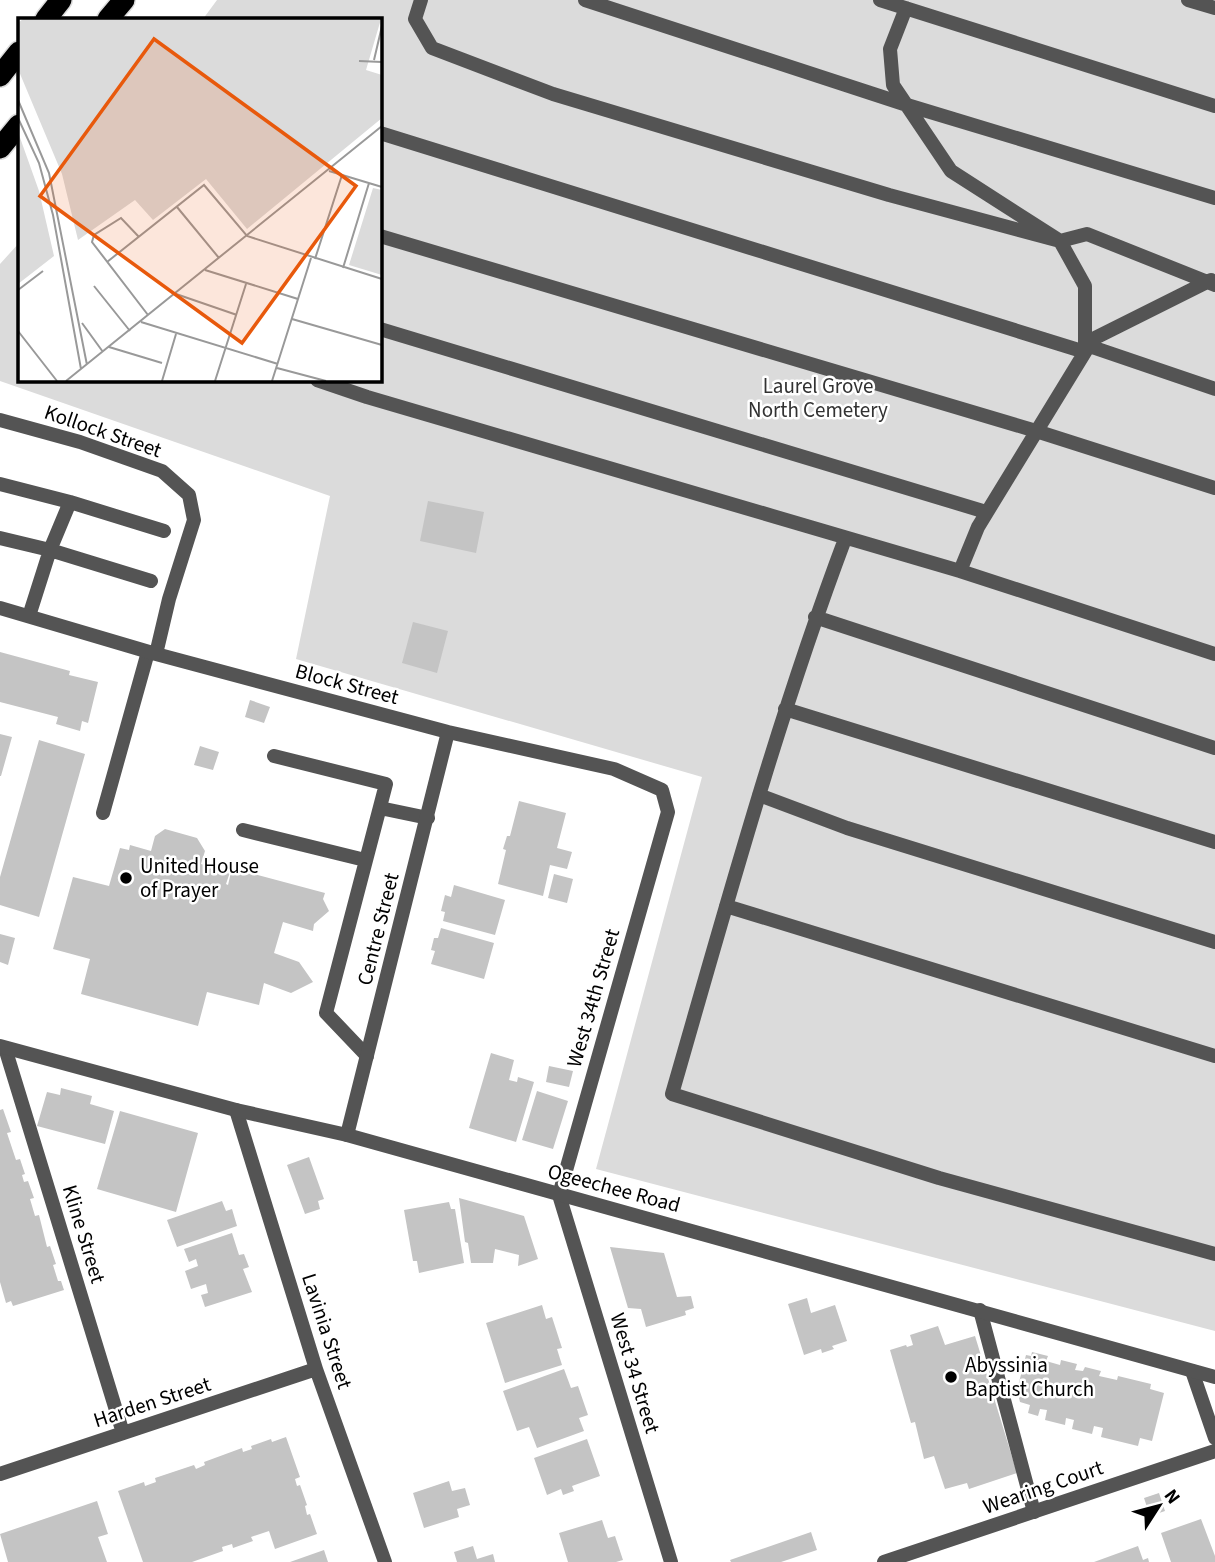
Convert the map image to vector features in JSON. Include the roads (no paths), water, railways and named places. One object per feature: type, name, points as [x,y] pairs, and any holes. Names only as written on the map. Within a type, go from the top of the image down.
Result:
[{"type":"highway","points":[[47,18],[61,0]]},
{"type":"highway","points":[[109,18],[124,0]]},
{"type":"highway","points":[[0,76],[18,53]]},
{"type":"highway","points":[[0,148],[18,126]]},
{"type":"street","points":[[421,0],[415,19],[432,48],[566,98],[889,195],[1060,241],[1087,234],[1212,282]]},
{"type":"street","points":[[584,0],[907,105],[1215,198]]},
{"type":"street","points":[[880,0],[1215,106]]},
{"type":"street","points":[[1188,0],[1215,8]]},
{"type":"street","points":[[906,8],[890,49],[893,85],[951,172],[1060,241],[1085,286],[1087,349]]},
{"type":"street","points":[[382,134],[1215,390]]},
{"type":"street","points":[[382,237],[1036,431],[1215,488]]},
{"type":"street","points":[[960,571],[986,512],[1093,339],[1212,282]]},
{"type":"street","points":[[382,330],[986,512]]},
{"type":"street","points":[[323,382],[960,571],[1215,654]]},
{"type":"street","name":"Kollock Street","points":[[0,420],[80,442],[162,471],[189,495],[194,520],[103,813]]},
{"type":"street","points":[[0,484],[164,531]]},
{"type":"street","points":[[29,616],[50,550],[70,502]]},
{"type":"street","points":[[0,538],[50,550],[151,581]]},
{"type":"street","points":[[845,539],[815,617],[785,709],[672,1094],[939,1178],[1215,1254]]},
{"type":"street","name":"Block Street","points":[[0,607],[152,653],[449,733],[614,769],[662,790],[668,812]]},
{"type":"street","points":[[815,617],[1215,748]]},
{"type":"street","points":[[785,709],[1215,842]]},
{"type":"street","name":"Centre Street","points":[[347,1135],[449,733]]},
{"type":"street","points":[[274,756],[386,784],[326,1013],[367,1056]]},
{"type":"street","points":[[759,794],[847,828],[1215,942]]},
{"type":"street","points":[[380,808],[428,818]]},
{"type":"street","name":"West 34th Street","points":[[559,1195],[668,812]]},
{"type":"street","points":[[243,830],[365,860]]},
{"type":"street","points":[[726,906],[1215,1056]]},
{"type":"street","name":"Ogeechee Road","points":[[3,1047],[236,1110],[347,1135],[1215,1377]]},
{"type":"street","name":"Kline Street","points":[[3,1047],[123,1433]]},
{"type":"street","name":"Lavinia Street","points":[[236,1110],[316,1369],[384,1562]]},
{"type":"street","name":"West 34 Street","points":[[559,1195],[671,1562]]},
{"type":"street","points":[[980,1310],[1034,1512]]},
{"type":"street","name":"Harden Street","points":[[0,1474],[316,1369]]},
{"type":"street","points":[[1192,1371],[1215,1438]]},
{"type":"street","name":"Wearing Court","points":[[884,1562],[1215,1451]]},
{"type":"place","name":"United House of Prayer","points":[[126,878]]},
{"type":"place","name":"Abyssinia Baptist Church","points":[[951,1377]]},
{"type":"park label","name":"Laurel Grove North Cemetery","points":[[818,398]]}]
